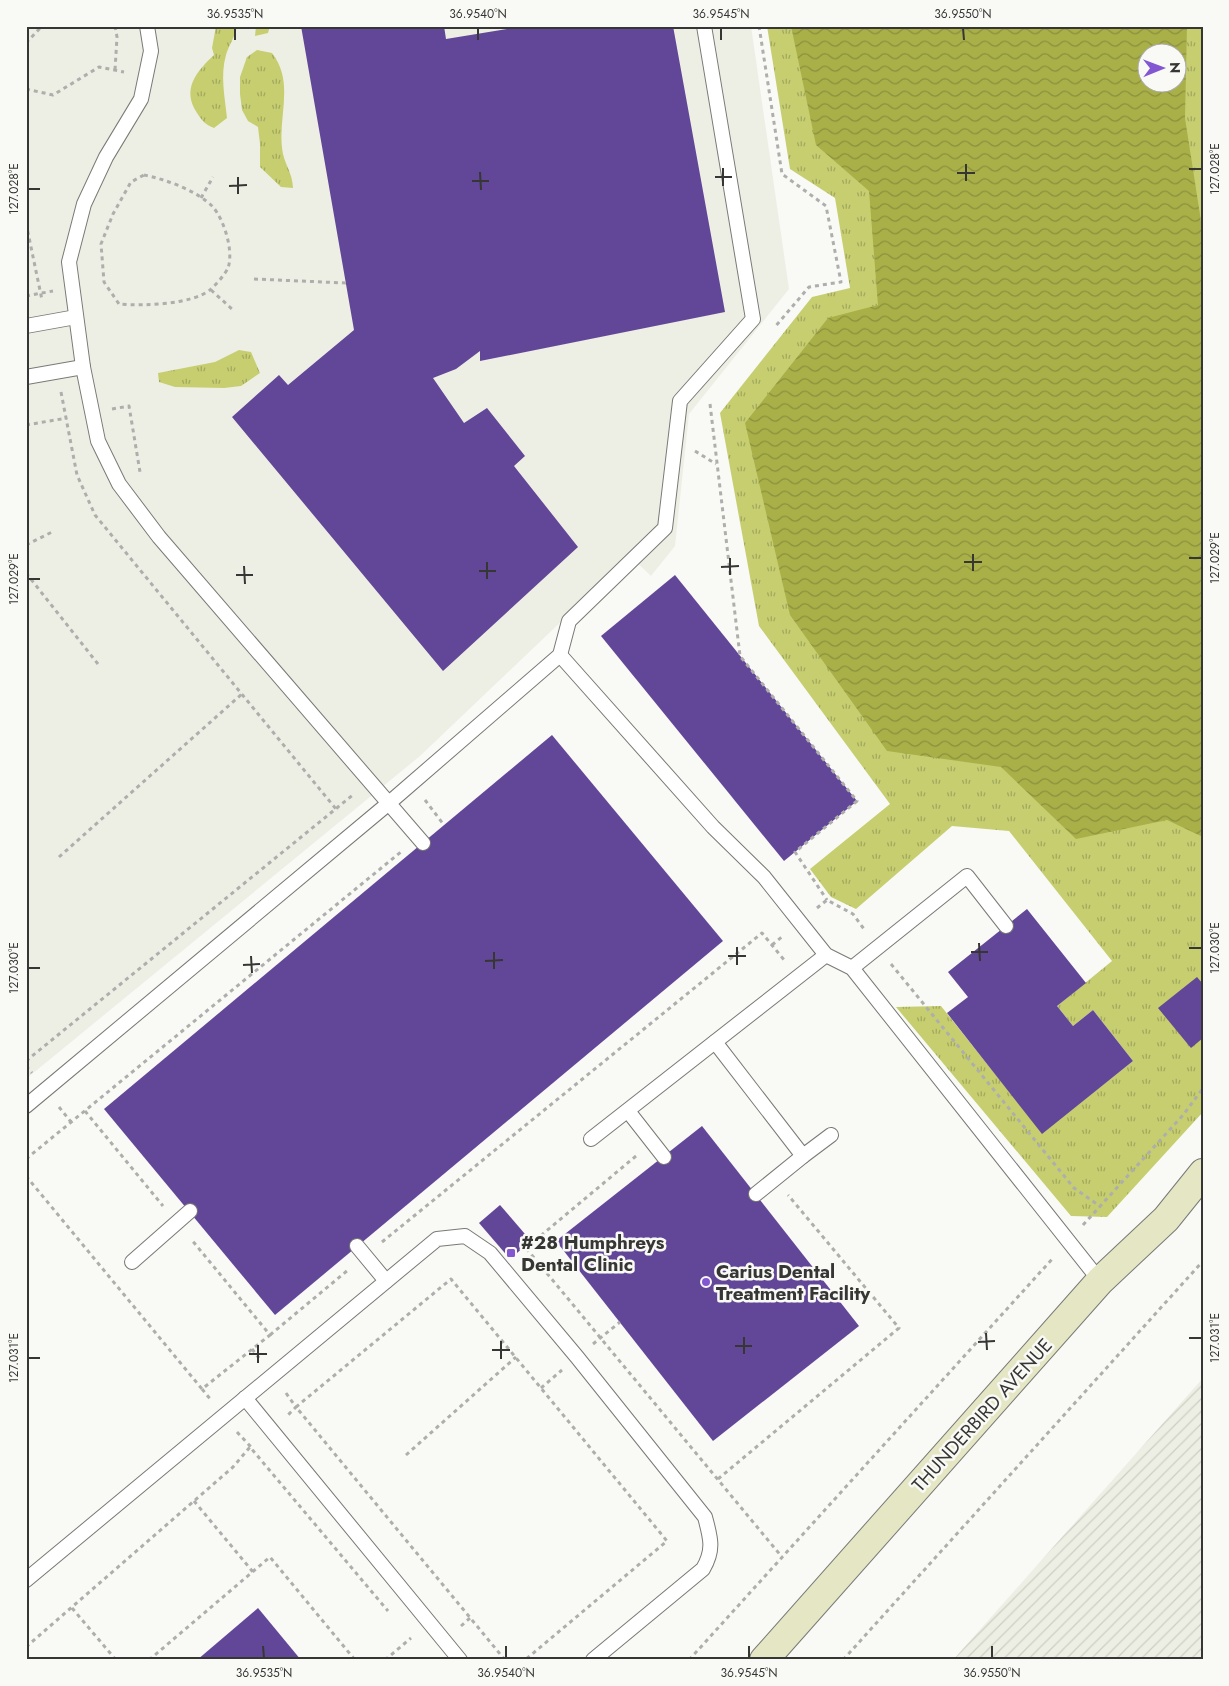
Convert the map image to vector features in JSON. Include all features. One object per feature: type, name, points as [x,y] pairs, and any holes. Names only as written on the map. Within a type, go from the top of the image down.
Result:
[{"type":"main road","name":"THUNDERBIRD AVENUE","points":[[764,1660],[1100,1281],[1166,1219],[1203,1173]]},
{"type":"lane","points":[[147,26],[151,51],[141,99],[106,157],[84,204],[69,262],[83,367],[98,441],[119,484],[160,537],[420,840]]},
{"type":"lane","points":[[26,1106],[389,803],[560,655],[569,621],[638,557],[665,528],[680,401],[753,319],[704,26]]},
{"type":"lane","points":[[26,326],[76,317]]},
{"type":"lane","points":[[26,377],[83,367]]},
{"type":"lane","points":[[560,655],[713,827],[764,877],[826,955],[852,968],[1100,1281]]},
{"type":"lane","points":[[852,968],[967,876],[1006,926]]},
{"type":"lane","points":[[592,1140],[826,955]]},
{"type":"lane","points":[[715,1042],[804,1156]]},
{"type":"lane","points":[[628,1111],[664,1157]]},
{"type":"lane","points":[[756,1194],[831,1134]]},
{"type":"lane","points":[[132,1262],[190,1211]]},
{"type":"lane","points":[[26,1580],[437,1239],[465,1236],[490,1253],[577,1357],[705,1518],[710,1535],[711,1555],[703,1569],[593,1660]]},
{"type":"lane","points":[[361,1251],[386,1281]]},
{"type":"lane","points":[[245,1398],[460,1660]]},
{"type":"path","points":[[26,43],[42,26]]},
{"type":"path","points":[[115,26],[117,37],[115,70]]},
{"type":"path","points":[[759,26],[782,174],[826,206],[841,282],[809,287],[771,332]]},
{"type":"path","points":[[26,89],[53,95],[99,67],[146,77]]},
{"type":"path","points":[[144,174],[167,179],[212,206],[219,217],[229,248],[228,268],[211,290],[196,297],[149,306],[119,304],[104,282],[101,244],[113,214],[131,182],[144,174]]},
{"type":"path","points":[[201,198],[213,177]]},
{"type":"path","points":[[254,279],[346,283]]},
{"type":"path","points":[[211,290],[232,309]]},
{"type":"path","points":[[715,398],[709,405],[740,656],[858,801],[795,852],[827,900],[853,914],[1074,1188],[1101,1207]]},
{"type":"path","points":[[129,406],[140,478]]},
{"type":"path","points":[[26,544],[52,532]]},
{"type":"path","points":[[26,573],[98,664]]},
{"type":"path","points":[[59,857],[243,694]]},
{"type":"path","points":[[26,1061],[370,781]]},
{"type":"path","points":[[26,1159],[420,840]]},
{"type":"path","points":[[772,945],[827,900]]},
{"type":"path","points":[[270,1334],[361,1251],[762,933],[798,977]]},
{"type":"path","points":[[689,1660],[1030,1286],[1068,1240],[1101,1207],[1184,1114],[1203,1088]]},
{"type":"path","points":[[652,1142],[526,1248],[782,1557]]},
{"type":"path","points":[[718,1480],[899,1328],[775,1179]]},
{"type":"path","points":[[843,1660],[1203,1261]]},
{"type":"path","points":[[504,1660],[296,1407],[451,1279],[667,1541],[525,1660]]},
{"type":"path","points":[[406,1454],[516,1357]]},
{"type":"path","points":[[26,1647],[233,1467],[250,1448],[392,1615]]},
{"type":"path","points":[[194,1501],[253,1572]]},
{"type":"path","points":[[149,1660],[270,1557],[355,1660]]},
{"type":"path","points":[[72,1608],[116,1660]]},
{"type":"path","points":[[404,1630],[416,1644]]},
{"type":"path","points":[[385,1660],[411,1638]]},
{"type":"shaded area","points":[[26,26],[751,26],[789,289],[689,414],[675,546],[651,576],[630,556],[420,756],[26,1079]]},
{"type":"shaded area","points":[[1203,1378],[1203,1660],[953,1660]]},
{"type":"green space","points":[[216,26],[237,26],[226,55],[223,70],[227,118],[214,128],[206,124],[197,113],[192,104],[191,88],[197,74],[214,55],[212,48]]},
{"type":"green space","points":[[256,26],[270,26],[268,33],[255,36]]},
{"type":"green space","points":[[767,26],[1203,26],[1203,1112],[1107,1217],[1071,1216],[896,1007],[941,1006],[1042,1133],[1133,1061],[1093,1010],[1073,1026],[1057,1006],[1112,961],[1009,831],[952,826],[856,909],[831,897],[810,869],[890,804],[759,626],[720,413],[812,297],[850,288],[835,198],[790,169]]},
{"type":"green space","points":[[257,50],[272,53],[283,77],[283,154],[293,188],[281,187],[260,167],[258,127],[248,121],[242,110],[240,77],[247,57]]},
{"type":"green space","points":[[239,350],[251,352],[260,373],[241,386],[224,388],[175,387],[159,382],[158,373],[215,362]]},
{"type":"water","points":[[791,26],[1187,26],[1186,72],[1186,42],[1136,42],[1136,92],[1186,92],[1185,118],[1203,234],[1203,837],[1167,820],[1076,839],[1001,767],[887,751],[790,615],[745,423],[828,318],[878,305],[869,191],[816,145]]},
{"type":"building","points":[[301,26],[444,26],[446,39],[526,26],[673,26],[725,312],[480,361],[480,351],[456,369],[433,378],[464,423],[487,408],[525,456],[514,466],[578,547],[443,671],[232,417],[279,375],[288,385],[354,330]]},
{"type":"building","points":[[675,575],[857,801],[784,861],[601,636]]},
{"type":"building","points":[[552,735],[723,941],[275,1315],[104,1109]]},
{"type":"building","points":[[1027,909],[1086,983],[1057,1006],[1073,1026],[1093,1010],[1133,1061],[1042,1134],[947,1013],[968,997],[948,972]]},
{"type":"building","points":[[1197,977],[1203,984],[1203,1038],[1191,1048],[1158,1008]]},
{"type":"building","name":"Carius Dental Treatment Facility","points":[[702,1126],[859,1326],[713,1441],[556,1241]]},
{"type":"building","points":[[500,1205],[531,1241],[510,1259],[479,1223]]},
{"type":"building","points":[[258,1608],[301,1660],[197,1660]]},
{"type":"place","name":"#28 Humphreys Dental Clinic","points":[[511,1253]]},
{"type":"place","name":"Carius Dental Treatment Facility","points":[[706,1282]]}]
